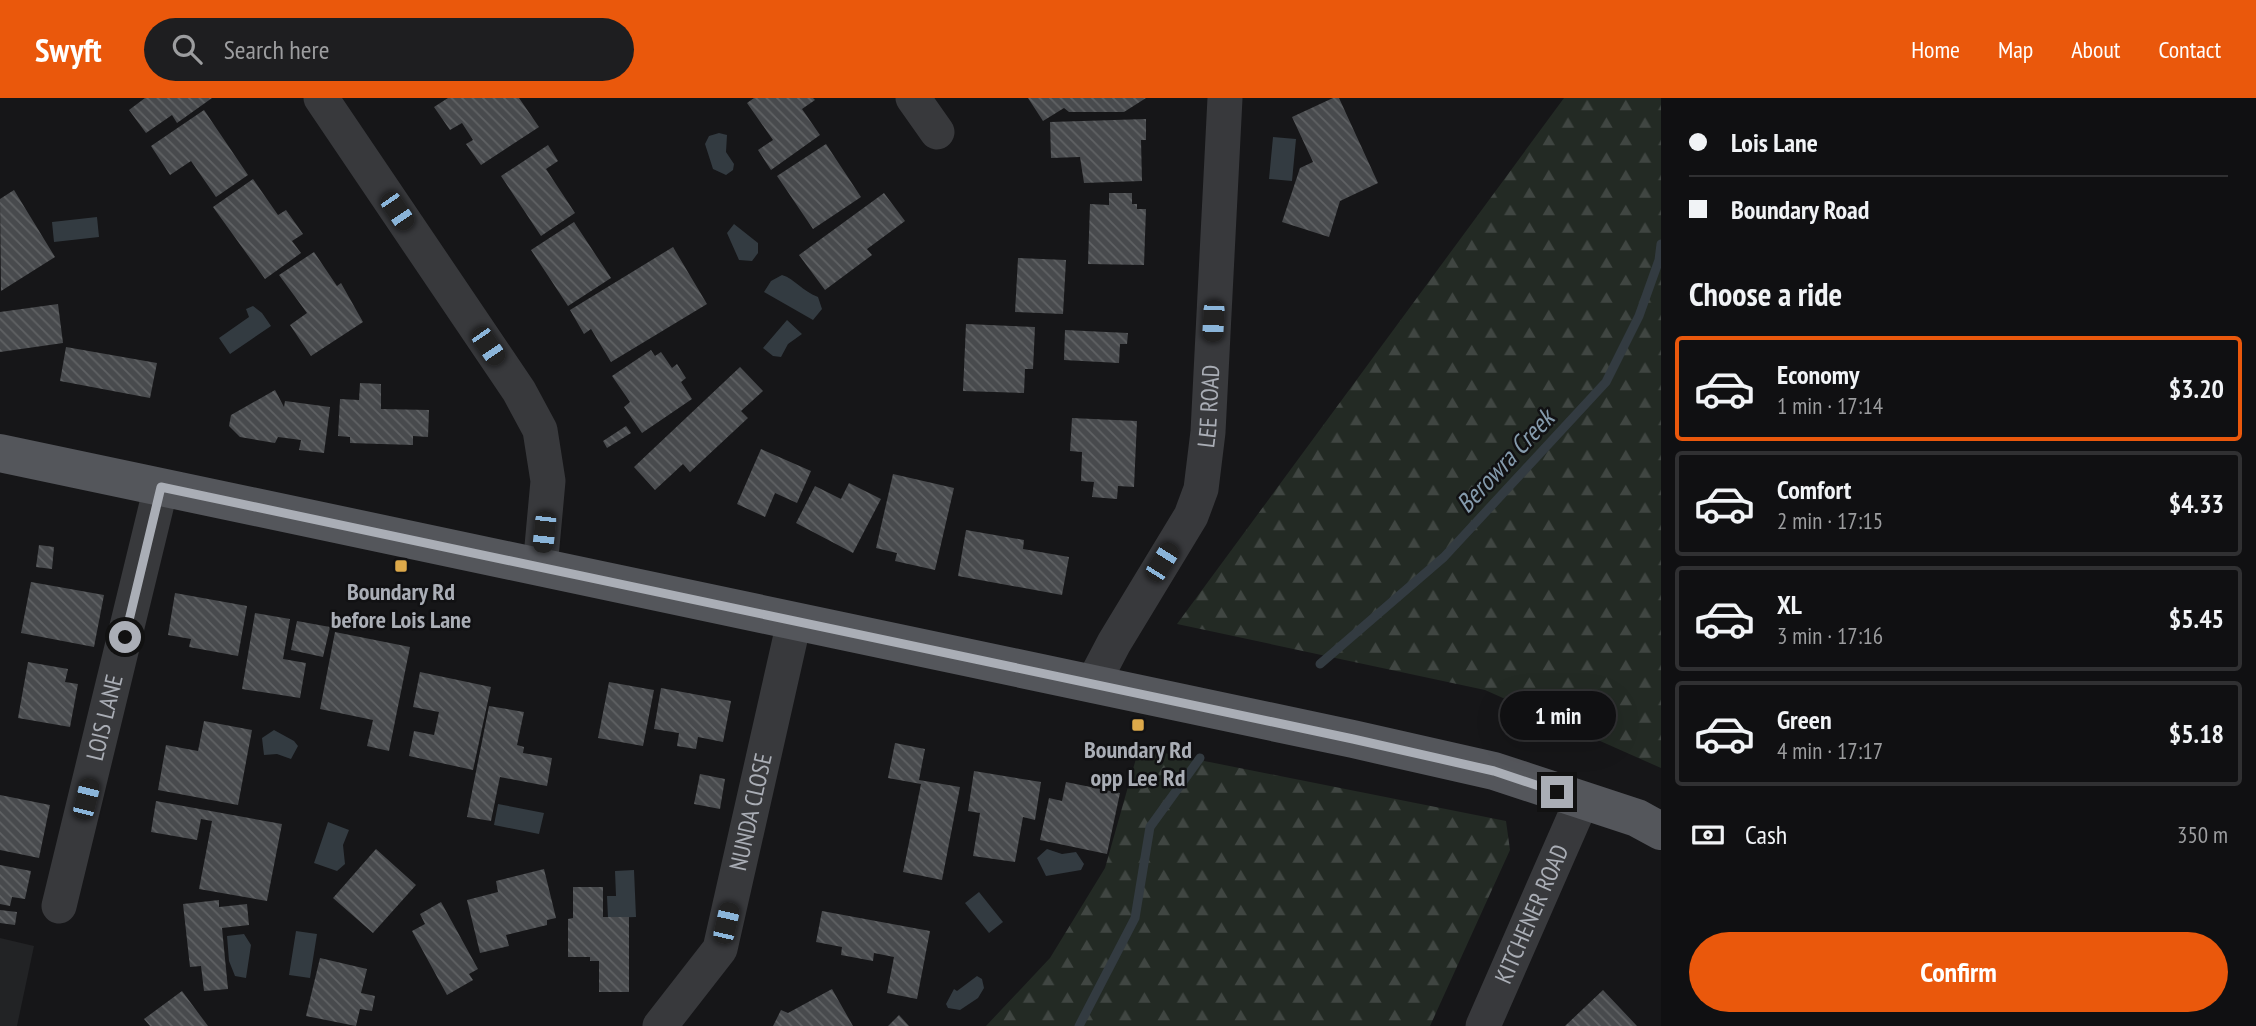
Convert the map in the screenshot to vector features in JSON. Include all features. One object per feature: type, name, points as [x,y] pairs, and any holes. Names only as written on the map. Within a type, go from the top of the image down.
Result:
[{"type":"main road","points":[[0,453],[1494,771],[1636,818],[1661,831]]},
{"type":"street","points":[[320,98],[519,391],[540,430],[548,481],[540,568]]},
{"type":"street","points":[[913,98],[937,132]]},
{"type":"street","name":"LEE ROAD","points":[[1092,685],[1114,643],[1191,516],[1201,489],[1208,432],[1224,98]]},
{"type":"street","name":"LOIS LANE","points":[[60,906],[161,487]]},
{"type":"street","name":"NUNDA CLOSE","points":[[660,1026],[720,949],[794,622]]},
{"type":"street","name":"KITCHENER ROAD","points":[[1483,1026],[1581,800]]},
{"type":"shaded area","points":[[719,133],[727,135],[726,152],[734,164],[733,170],[726,175],[713,169],[705,144],[709,136]]},
{"type":"shaded area","points":[[1273,137],[1296,139],[1292,181],[1269,179]]},
{"type":"shaded area","points":[[97,217],[99,237],[54,242],[52,222]]},
{"type":"shaded area","points":[[734,224],[758,243],[758,253],[752,261],[739,260],[727,233]]},
{"type":"shaded area","points":[[782,275],[818,297],[822,309],[813,320],[764,292],[771,281]]},
{"type":"shaded area","points":[[253,306],[271,326],[230,354],[219,338],[249,317],[246,309]]},
{"type":"shaded area","points":[[787,320],[802,334],[788,344],[781,357],[773,356],[763,348]]},
{"type":"shaded area","points":[[274,730],[298,746],[291,759],[277,754],[264,755],[262,738]]},
{"type":"shaded area","points":[[498,804],[544,813],[539,834],[494,825]]},
{"type":"shaded area","points":[[328,822],[349,830],[343,845],[345,864],[337,871],[314,863]]},
{"type":"shaded area","points":[[1047,849],[1062,854],[1076,852],[1084,864],[1081,870],[1046,876],[1037,858]]},
{"type":"shaded area","points":[[634,870],[636,917],[608,918],[607,896],[616,896],[615,871]]},
{"type":"shaded area","points":[[979,892],[1003,922],[989,933],[965,903]]},
{"type":"shaded area","points":[[296,931],[317,934],[310,978],[289,975]]},
{"type":"shaded area","points":[[244,934],[251,945],[246,978],[235,976],[229,961],[227,936]]},
{"type":"shaded area","points":[[0,938],[34,946],[17,1026],[0,1026]]},
{"type":"shaded area","points":[[977,976],[982,979],[984,988],[978,998],[960,1010],[948,1008],[946,1004],[954,989],[957,991]]},
{"type":"green space","points":[[1564,98],[1661,98],[1661,768],[1485,690],[1177,624]]},
{"type":"green space","points":[[1139,748],[1506,821],[1510,850],[1430,1026],[986,1026],[1050,958],[1105,868]]},
{"type":"building","points":[[145,98],[212,98],[177,123],[172,115],[146,133],[129,110]]},
{"type":"building","points":[[448,98],[519,98],[539,127],[481,165],[466,144],[473,140],[462,123],[450,130],[434,107]]},
{"type":"building","points":[[754,98],[813,98],[815,100],[802,109],[820,135],[771,170],[758,150],[773,140],[747,103]]},
{"type":"building","points":[[1028,98],[1146,98],[1124,112],[1069,112],[1064,108],[1043,121]]},
{"type":"building","points":[[1333,98],[1339,98],[1378,183],[1340,201],[1329,237],[1282,222],[1300,168],[1313,162],[1292,117]]},
{"type":"building","points":[[204,110],[248,175],[216,197],[191,161],[170,175],[151,146]]},
{"type":"building","points":[[1146,119],[1146,140],[1141,140],[1142,181],[1084,183],[1080,157],[1051,158],[1050,122]]},
{"type":"building","points":[[826,144],[861,197],[813,229],[777,176]]},
{"type":"building","points":[[548,145],[558,161],[546,169],[575,213],[541,236],[501,176]]},
{"type":"building","points":[[253,179],[278,215],[286,210],[303,234],[292,241],[301,253],[265,279],[213,207]]},
{"type":"building","points":[[14,190],[55,257],[1,291],[0,199]]},
{"type":"building","points":[[884,193],[905,221],[867,249],[872,255],[825,290],[799,255]]},
{"type":"building","points":[[1109,193],[1132,193],[1132,204],[1137,204],[1137,209],[1146,209],[1144,265],[1088,264],[1090,204],[1109,205]]},
{"type":"building","points":[[574,222],[611,278],[568,306],[531,250]]},
{"type":"building","points":[[673,247],[707,304],[611,362],[591,329],[584,334],[570,310]]},
{"type":"building","points":[[314,252],[337,286],[341,283],[363,322],[311,356],[290,325],[307,313],[279,275]]},
{"type":"building","points":[[1018,258],[1066,260],[1063,314],[1015,312]]},
{"type":"building","points":[[58,304],[63,343],[0,352],[0,312]]},
{"type":"building","points":[[966,324],[1035,327],[1033,369],[1025,369],[1024,393],[963,391]]},
{"type":"building","points":[[1065,330],[1128,333],[1127,344],[1120,344],[1119,363],[1064,360]]},
{"type":"building","points":[[66,347],[157,363],[150,398],[60,381]]},
{"type":"building","points":[[651,350],[655,356],[661,352],[672,368],[677,364],[686,378],[681,382],[692,399],[642,433],[624,407],[630,402],[612,376]]},
{"type":"building","points":[[740,367],[763,391],[741,411],[748,418],[690,472],[683,464],[655,490],[634,467]]},
{"type":"building","points":[[360,383],[381,384],[381,409],[429,410],[428,437],[413,436],[413,445],[350,443],[350,437],[338,436],[340,399],[359,400]]},
{"type":"building","points":[[275,390],[284,407],[285,401],[330,407],[324,453],[299,450],[301,440],[278,437],[275,443],[240,437],[229,426],[231,415]]},
{"type":"building","points":[[1072,418],[1137,421],[1134,487],[1118,486],[1117,499],[1092,497],[1094,482],[1081,481],[1082,452],[1070,451]]},
{"type":"building","points":[[626,426],[631,433],[607,448],[603,441]]},
{"type":"building","points":[[761,449],[811,471],[797,503],[775,493],[765,517],[737,504]]},
{"type":"building","points":[[893,474],[954,488],[935,570],[895,561],[897,553],[876,548]]},
{"type":"building","points":[[849,483],[881,499],[853,553],[796,523],[815,486],[841,499]]},
{"type":"building","points":[[966,530],[1024,540],[1023,549],[1069,557],[1062,595],[958,576]]},
{"type":"building","points":[[39,545],[54,547],[52,569],[36,567]]},
{"type":"building","points":[[31,582],[104,595],[94,647],[21,633]]},
{"type":"building","points":[[175,593],[247,606],[238,656],[189,647],[191,639],[168,635]]},
{"type":"building","points":[[255,613],[290,619],[283,659],[306,663],[300,698],[242,689]]},
{"type":"building","points":[[297,621],[330,627],[323,657],[291,650]]},
{"type":"building","points":[[335,632],[410,647],[389,751],[367,746],[373,720],[320,709]]},
{"type":"building","points":[[28,662],[68,669],[65,682],[78,684],[70,727],[18,718]]},
{"type":"building","points":[[420,672],[491,687],[473,770],[409,756],[414,731],[434,735],[439,712],[413,707]]},
{"type":"building","points":[[609,682],[654,690],[643,746],[598,738]]},
{"type":"building","points":[[661,688],[731,701],[723,742],[698,737],[696,749],[677,746],[679,733],[654,729]]},
{"type":"building","points":[[489,706],[524,712],[517,745],[524,747],[523,753],[552,758],[547,786],[500,777],[491,821],[467,817]]},
{"type":"building","points":[[204,721],[252,730],[238,805],[158,790],[166,745],[198,751]]},
{"type":"building","points":[[895,743],[925,749],[919,780],[960,787],[942,880],[903,872],[921,784],[888,778]]},
{"type":"building","points":[[974,771],[1041,782],[1035,820],[1023,817],[1015,862],[973,856],[980,813],[968,811]]},
{"type":"building","points":[[700,774],[725,779],[720,809],[694,804]]},
{"type":"building","points":[[1066,782],[1120,793],[1107,854],[1040,840],[1049,798],[1062,801]]},
{"type":"building","points":[[0,795],[50,805],[39,858],[0,850]]},
{"type":"building","points":[[156,801],[282,824],[267,901],[199,889],[212,821],[201,819],[197,840],[151,832]]},
{"type":"building","points":[[376,849],[416,885],[373,933],[333,898]]},
{"type":"building","points":[[0,865],[31,871],[25,899],[12,897],[10,906],[0,904]]},
{"type":"building","points":[[544,869],[556,918],[547,920],[547,925],[506,935],[509,946],[480,953],[467,900],[498,892],[496,881]]},
{"type":"building","points":[[573,887],[603,887],[603,917],[629,917],[629,992],[599,992],[599,961],[590,961],[590,957],[568,957],[568,919],[573,918]]},
{"type":"building","points":[[219,900],[219,907],[247,904],[249,925],[222,928],[228,989],[204,991],[201,966],[190,967],[183,904]]},
{"type":"building","points":[[441,902],[478,969],[469,974],[473,980],[447,995],[412,931],[425,924],[420,914]]},
{"type":"building","points":[[0,910],[17,912],[15,925],[0,923]]},
{"type":"building","points":[[822,911],[930,931],[917,999],[887,993],[894,957],[874,953],[873,961],[841,955],[842,947],[816,942]]},
{"type":"building","points":[[320,958],[367,969],[361,993],[375,996],[372,1011],[360,1009],[356,1026],[306,1016]]},
{"type":"building","points":[[832,989],[853,1026],[773,1026],[781,1010],[788,1013]]},
{"type":"building","points":[[1603,990],[1637,1026],[1565,1026]]},
{"type":"building","points":[[182,991],[208,1026],[150,1026],[144,1019]]},
{"type":"building","points":[[899,1015],[909,1026],[888,1026]]},
{"type":"waterway","name":"Berowra Creek","points":[[1320,664],[1444,557],[1606,382],[1639,316],[1659,260],[1661,244]]},
{"type":"waterway","name":"Berowra Creek","points":[[1079,1026],[1135,918],[1150,827],[1200,758]]},
{"type":"place","name":"Boundary Rd before Lois Lane","points":[[401,566]]},
{"type":"place","name":"Boundary Rd opp Lee Rd","points":[[1138,725]]},
{"type":"route","points":[[125,637],[161,487],[1353,739],[1494,771],[1557,792]]}]
